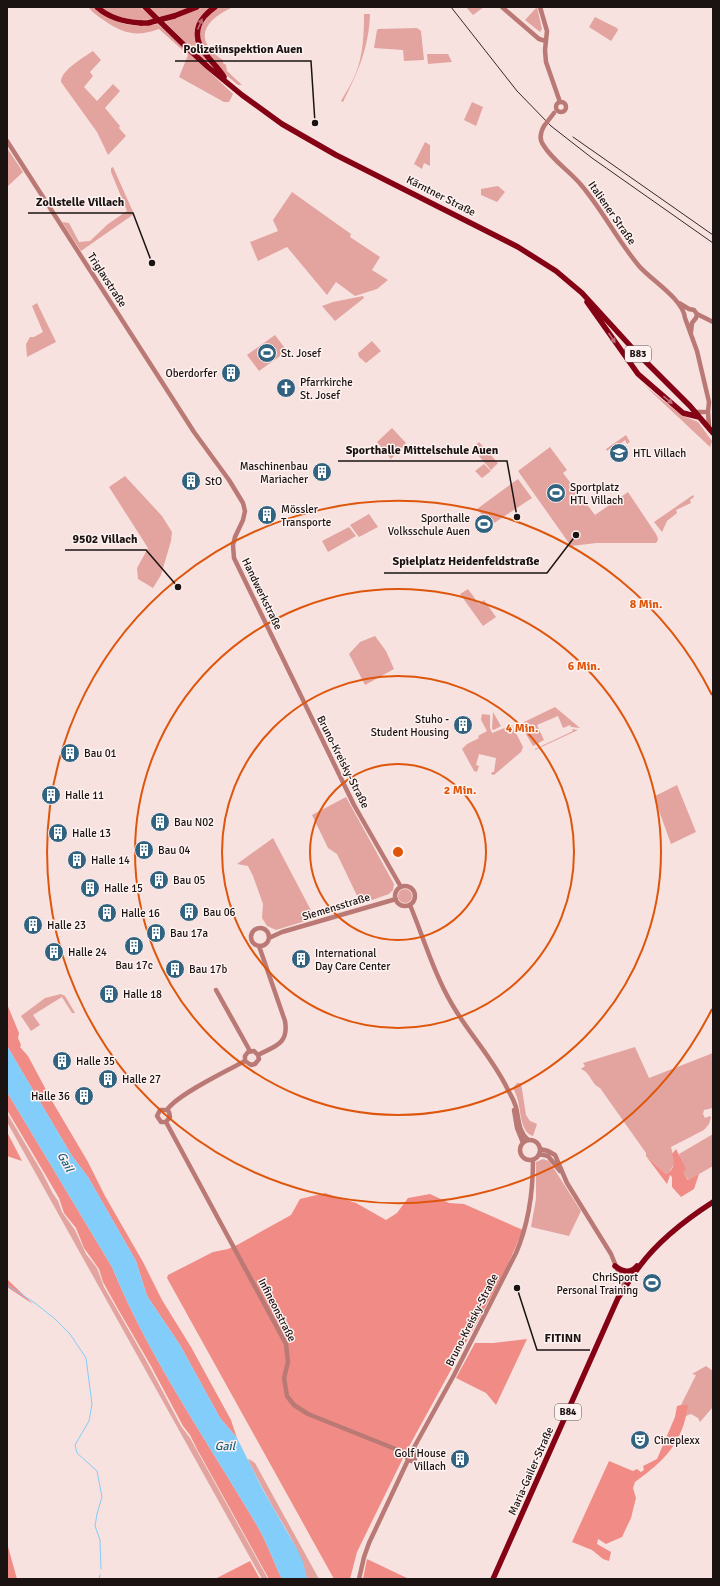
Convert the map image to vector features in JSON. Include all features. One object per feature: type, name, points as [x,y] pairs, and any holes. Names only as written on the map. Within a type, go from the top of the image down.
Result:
[{"type":"main road","points":[[97,7],[115,18],[141,24],[174,16],[197,7]]},
{"type":"main road","name":"Kärntner Straße","points":[[145,7],[183,44],[225,81],[284,126],[352,164],[421,197],[518,247],[556,271],[582,294],[709,427]]},
{"type":"main road","points":[[215,7],[202,19],[197,30],[197,36],[200,47],[224,75],[225,81]]},
{"type":"main road","points":[[582,294],[638,374],[683,413],[700,417]]},
{"type":"main road","name":"B83","points":[[709,427],[713,433]]},
{"type":"main road","name":"Maria-Gailer-Straße","points":[[493,1579],[618,1298],[638,1267],[678,1227],[713,1202]]},
{"type":"main road","points":[[615,1266],[622,1271],[633,1271],[644,1256],[649,1256]]},
{"type":"street","points":[[502,7],[539,39],[546,41]]},
{"type":"street","points":[[540,7],[547,28],[546,62],[560,102],[564,103],[566,108],[563,112],[555,112],[556,106],[560,102]]},
{"type":"street","name":"Italiener Straße","points":[[555,112],[544,126],[540,136],[544,146],[581,183],[640,266],[679,303],[689,309],[694,310],[696,317]]},
{"type":"street","name":"Triglavstraße","points":[[7,141],[192,429]]},
{"type":"street","name":"Italiener Straße","points":[[679,303],[685,313],[686,320],[690,321],[696,317],[704,317],[713,322]]},
{"type":"street","points":[[685,313],[689,309]]},
{"type":"street","points":[[691,333],[696,317]]},
{"type":"street","points":[[686,320],[697,351],[709,402],[709,427]]},
{"type":"street","points":[[695,412],[708,412]]},
{"type":"street","name":"Handwerkstraße","points":[[192,429],[229,480],[243,503],[245,510],[243,520],[233,545],[234,558],[275,642]]},
{"type":"street","name":"Bruno-Kreisky-Straße","points":[[275,642],[354,805],[400,887],[409,887],[414,892],[414,900],[410,905],[443,989],[465,1026],[488,1056],[508,1089],[513,1099],[521,1130],[528,1140],[535,1142],[539,1152],[548,1156],[564,1176],[611,1254],[625,1288]]},
{"type":"street","points":[[400,887],[397,891],[396,899],[401,905],[410,905]]},
{"type":"street","name":"Siemensstraße","points":[[261,946],[255,944],[252,939],[254,931],[258,929],[262,929],[269,937],[274,932],[282,932],[396,899]]},
{"type":"street","points":[[261,946],[267,943],[269,937]]},
{"type":"street","name":"Infineonstraße","points":[[261,946],[263,957],[285,1021],[285,1038],[280,1044],[258,1055],[259,1059],[255,1064],[248,1064],[245,1061],[182,1096],[172,1103],[167,1110],[160,1110],[157,1116],[161,1122],[166,1122],[286,1344],[288,1362],[284,1378],[287,1396],[294,1405],[308,1414],[409,1455]]},
{"type":"street","points":[[216,990],[250,1051],[254,1051],[258,1055]]},
{"type":"street","points":[[245,1061],[246,1054],[250,1051]]},
{"type":"street","name":"Bruno-Kreisky-Straße","points":[[359,1579],[366,1550],[409,1455],[418,1442],[516,1253],[526,1229],[531,1202],[531,1160],[523,1158],[520,1152],[523,1143],[514,1121],[513,1099]]},
{"type":"street","points":[[166,1122],[170,1117],[170,1112],[167,1110]]},
{"type":"street","points":[[523,1143],[528,1140]]},
{"type":"street","points":[[531,1160],[539,1152]]},
{"type":"shaded area","points":[[88,7],[96,9],[113,20],[126,24],[158,24],[233,94],[229,102],[224,102],[179,77],[188,55],[159,29],[144,33],[131,33],[118,29],[94,13]]},
{"type":"shaded area","points":[[101,7],[140,7],[154,19],[126,19]]},
{"type":"shaded area","points":[[149,7],[190,7],[161,18]]},
{"type":"shaded area","points":[[204,7],[212,7],[196,34],[212,66],[197,54],[165,22]]},
{"type":"shaded area","points":[[219,7],[233,7],[223,12],[209,24],[205,38],[207,45],[213,53],[223,60],[227,71],[242,85],[238,85],[228,77],[210,58],[200,38],[201,27],[207,17]]},
{"type":"shaded area","points":[[466,7],[484,7],[473,15]]},
{"type":"shaded area","points":[[537,7],[542,29],[540,32],[525,20]]},
{"type":"shaded area","points":[[364,14],[370,14],[365,48],[358,70],[343,102],[341,101],[354,77],[362,52]]},
{"type":"shaded area","points":[[595,17],[617,28],[618,30],[611,41],[589,27]]},
{"type":"shaded area","points":[[417,28],[421,31],[424,60],[404,61],[403,50],[374,48],[378,29]]},
{"type":"shaded area","points":[[93,51],[101,60],[90,72],[93,76],[84,87],[97,101],[113,84],[120,91],[105,108],[126,136],[108,155],[97,132],[61,82],[68,69]]},
{"type":"shaded area","points":[[427,54],[448,54],[452,62],[428,64]]},
{"type":"shaded area","points":[[472,102],[483,107],[476,126],[464,120]]},
{"type":"shaded area","points":[[425,142],[430,145],[430,166],[424,163],[422,169],[414,164]]},
{"type":"shaded area","points":[[7,148],[23,172],[7,187]]},
{"type":"shaded area","points":[[113,167],[134,214],[81,251],[62,222],[69,223],[79,242],[90,241],[108,224],[127,211],[111,172],[111,168]]},
{"type":"shaded area","points":[[498,186],[505,192],[497,202],[481,195],[481,189]]},
{"type":"shaded area","points":[[292,192],[351,234],[350,237],[380,257],[372,270],[388,280],[377,289],[355,296],[336,282],[327,295],[287,247],[258,261],[250,242],[278,231],[273,220]]},
{"type":"shaded area","points":[[363,296],[364,298],[335,321],[322,306],[333,302]]},
{"type":"shaded area","points":[[37,303],[56,342],[27,357],[26,344],[30,337],[34,337],[43,332],[32,306]]},
{"type":"shaded area","name":"St. Josef","points":[[275,335],[287,351],[259,371],[247,355]]},
{"type":"shaded area","points":[[372,341],[381,351],[366,363],[359,357],[358,353]]},
{"type":"shaded area","points":[[643,384],[681,415],[698,422],[712,441],[710,447]]},
{"type":"shaded area","points":[[392,428],[406,443],[391,459],[377,442]]},
{"type":"shaded area","points":[[626,435],[630,442],[627,444],[625,440],[619,445],[616,443],[617,447],[613,449],[612,447],[607,451],[606,449]]},
{"type":"shaded area","points":[[479,442],[498,463],[491,470],[472,448]]},
{"type":"shaded area","points":[[550,447],[567,470],[563,473],[595,515],[628,492],[656,534],[658,541],[656,543],[597,543],[571,546],[518,471]]},
{"type":"shaded area","points":[[484,464],[491,471],[482,478],[475,471]]},
{"type":"shaded area","points":[[125,476],[162,516],[172,532],[171,541],[161,575],[153,588],[138,579],[137,568],[148,548],[109,487]]},
{"type":"shaded area","points":[[518,479],[532,498],[491,525],[477,509]]},
{"type":"shaded area","points":[[693,495],[694,497],[690,500],[691,503],[676,510],[677,513],[667,521],[662,532],[654,522]]},
{"type":"shaded area","points":[[369,514],[378,527],[359,537],[350,525]]},
{"type":"shaded area","points":[[349,527],[356,536],[328,552],[322,541]]},
{"type":"shaded area","points":[[468,589],[479,604],[484,600],[496,617],[483,626],[460,594]]},
{"type":"shaded area","points":[[375,636],[386,651],[394,669],[365,685],[349,654],[360,642]]},
{"type":"shaded area","points":[[555,707],[580,728],[571,727],[570,725],[563,728],[558,716],[537,725],[544,740],[533,746],[520,724]]},
{"type":"shaded area","points":[[493,712],[501,726],[494,730],[492,729]]},
{"type":"shaded area","points":[[482,714],[490,715],[490,728],[492,733],[512,725],[523,747],[521,752],[494,775],[491,774],[494,772],[496,758],[479,754],[476,765],[479,766],[477,772],[474,771],[462,749],[467,744],[479,738],[478,736],[487,731],[481,720]]},
{"type":"shaded area","points":[[572,729],[578,730],[535,750],[573,731]]},
{"type":"shaded area","points":[[677,785],[696,832],[671,844],[654,797]]},
{"type":"shaded area","points":[[346,797],[394,884],[393,890],[389,894],[361,904],[337,854],[328,848],[312,815]]},
{"type":"shaded area","points":[[273,838],[315,918],[276,930],[267,926],[262,918],[263,904],[248,866],[237,864]]},
{"type":"shaded area","points":[[402,889],[408,889],[412,893],[412,899],[408,903],[402,903],[398,899],[398,893]]},
{"type":"shaded area","points":[[61,994],[65,996],[75,1013],[72,1013],[62,997],[33,1015],[40,1025],[31,1031],[21,1016],[45,998]]},
{"type":"shaded area","points":[[7,1004],[19,1033],[18,1038],[21,1045],[20,1047],[28,1056],[143,1262],[162,1300],[191,1347],[231,1420],[237,1438],[220,1418],[180,1345],[147,1296],[136,1261],[88,1177],[72,1156],[7,1046]]},
{"type":"shaded area","points":[[635,1047],[649,1078],[713,1053],[713,1108],[704,1110],[703,1114],[705,1118],[711,1117],[709,1124],[704,1130],[671,1147],[675,1163],[666,1174],[646,1156],[646,1153],[600,1088],[587,1073],[581,1069],[585,1066],[583,1063]]},
{"type":"shaded area","points":[[517,1083],[521,1083],[526,1115],[530,1121],[537,1124],[533,1136],[529,1134],[523,1126],[518,1099],[513,1088]]},
{"type":"shaded area","points":[[7,1092],[112,1267],[144,1335],[181,1401],[259,1529],[282,1579],[269,1579],[190,1435],[183,1426],[103,1282],[99,1269],[84,1248],[76,1228],[64,1213],[59,1198],[7,1110]]},
{"type":"shaded area","points":[[7,1113],[58,1201],[62,1212],[75,1230],[86,1254],[97,1268],[104,1287],[268,1579],[262,1579],[7,1122]]},
{"type":"shaded area","points":[[7,1132],[22,1161],[7,1156]]},
{"type":"shaded area","points":[[713,1134],[713,1166],[689,1180],[682,1172],[679,1154]]},
{"type":"shaded area","points":[[676,1149],[686,1169],[683,1172],[688,1180],[699,1174],[694,1189],[681,1197],[672,1187],[672,1177],[670,1175],[667,1184],[646,1156],[666,1174],[673,1168],[674,1160],[672,1154]]},
{"type":"shaded area","points":[[543,1159],[549,1161],[581,1211],[569,1236],[531,1227],[536,1199],[536,1162]]},
{"type":"shaded area","points":[[325,1193],[356,1203],[386,1220],[397,1213],[408,1198],[430,1194],[449,1203],[464,1204],[523,1230],[505,1271],[406,1452],[357,1552],[350,1579],[334,1579],[167,1278],[168,1275],[213,1252],[228,1249],[237,1245],[291,1215],[300,1199]]},
{"type":"shaded area","points":[[7,1279],[10,1282],[33,1304],[7,1287]]},
{"type":"shaded area","points":[[527,1339],[496,1405],[486,1393],[456,1378],[475,1343],[493,1343]]},
{"type":"shaded area","points":[[706,1366],[713,1371],[713,1407],[700,1422],[698,1418],[691,1414],[686,1416],[687,1406],[681,1405],[696,1375],[692,1374]]},
{"type":"shaded area","points":[[688,1405],[682,1430],[677,1441],[663,1458],[635,1482],[633,1488],[636,1498],[631,1518],[622,1537],[606,1544],[598,1539],[597,1544],[611,1552],[609,1561],[603,1559],[592,1550],[572,1542],[609,1461],[633,1471],[637,1469],[641,1472],[644,1470],[643,1466],[657,1459],[675,1417],[677,1406]]},
{"type":"shaded area","points":[[249,1459],[255,1463],[319,1579],[307,1579],[294,1543],[274,1509],[248,1460]]},
{"type":"shaded area","points":[[7,1543],[17,1579],[7,1579]]},
{"type":"shaded area","points":[[367,1559],[409,1579],[363,1579]]},
{"type":"shaded area","points":[[250,1561],[260,1579],[215,1579]]},
{"type":"water","name":"Gail","points":[[7,1046],[72,1156],[88,1177],[136,1261],[147,1296],[180,1345],[220,1418],[237,1438],[263,1490],[297,1549],[303,1562],[307,1579],[282,1579],[259,1529],[162,1368],[127,1301],[112,1267],[7,1092]]},
{"type":"waterway","points":[[7,1285],[35,1303],[55,1319],[70,1334],[86,1358],[92,1404],[89,1421],[75,1445],[77,1453],[97,1471],[102,1497],[95,1526],[100,1540],[101,1569]]},
{"type":"waterway","points":[[99,1579],[100,1575]]},
{"type":"railway","points":[[451,7],[517,91],[551,126],[592,158],[713,243]]},
{"type":"railway","points":[[573,137],[713,235]]},
{"type":"place","name":"Polizeiinspektion Auen","points":[[315,123]]},
{"type":"place","name":"Zollstelle Villach","points":[[152,263]]},
{"type":"place","name":"St. Josef","points":[[267,353]]},
{"type":"place","name":"Oberdorfer","points":[[231,373]]},
{"type":"place","name":"Pfarrkirche St. Josef","points":[[286,388]]},
{"type":"place","name":"HTL Villach","points":[[619,453]]},
{"type":"place","name":"Maschinenbau Mariacher","points":[[322,472]]},
{"type":"place","name":"StO","points":[[191,481]]},
{"type":"place","name":"Sportplatz HTL Villach","points":[[556,493]]},
{"type":"place","name":"Mössler Transporte","points":[[267,515]]},
{"type":"place","name":"Sporthalle Mittelschule Auen","points":[[517,517]]},
{"type":"place","name":"Sporthalle Volksschule Auen","points":[[484,524]]},
{"type":"place","name":"Spielplatz Heidenfeldstraße","points":[[576,535]]},
{"type":"place","name":"9502 Villach","points":[[178,587]]},
{"type":"place","name":"Stuho - Student Housing","points":[[463,725]]},
{"type":"place","name":"Bau 01","points":[[70,753]]},
{"type":"place","name":"Halle 11","points":[[51,795]]},
{"type":"place","name":"Bau N02","points":[[160,822]]},
{"type":"place","name":"Halle 13","points":[[58,833]]},
{"type":"place","name":"Bau 04","points":[[144,850]]},
{"type":"place","name":"Halle 14","points":[[77,860]]},
{"type":"place","name":"Bau 05","points":[[159,880]]},
{"type":"place","name":"Halle 15","points":[[90,888]]},
{"type":"place","name":"Bau 06","points":[[189,912]]},
{"type":"place","name":"Halle 16","points":[[107,913]]},
{"type":"place","name":"Halle 23","points":[[33,925]]},
{"type":"place","name":"Bau 17a","points":[[156,933]]},
{"type":"place","name":"Bau 17c","points":[[134,946]]},
{"type":"place","name":"Halle 24","points":[[54,952]]},
{"type":"place","name":"International Day Care Center","points":[[301,959]]},
{"type":"place","name":"Bau 17b","points":[[175,969]]},
{"type":"place","name":"Halle 18","points":[[109,994]]},
{"type":"place","name":"Halle 35","points":[[62,1061]]},
{"type":"place","name":"Halle 27","points":[[108,1079]]},
{"type":"place","name":"Halle 36","points":[[84,1096]]},
{"type":"place","name":"ChriSport Personal Training","points":[[652,1283]]},
{"type":"place","name":"FITINN","points":[[517,1288]]},
{"type":"place","name":"Cineplexx","points":[[640,1440]]},
{"type":"place","name":"Golf House Villach","points":[[460,1459]]}]
